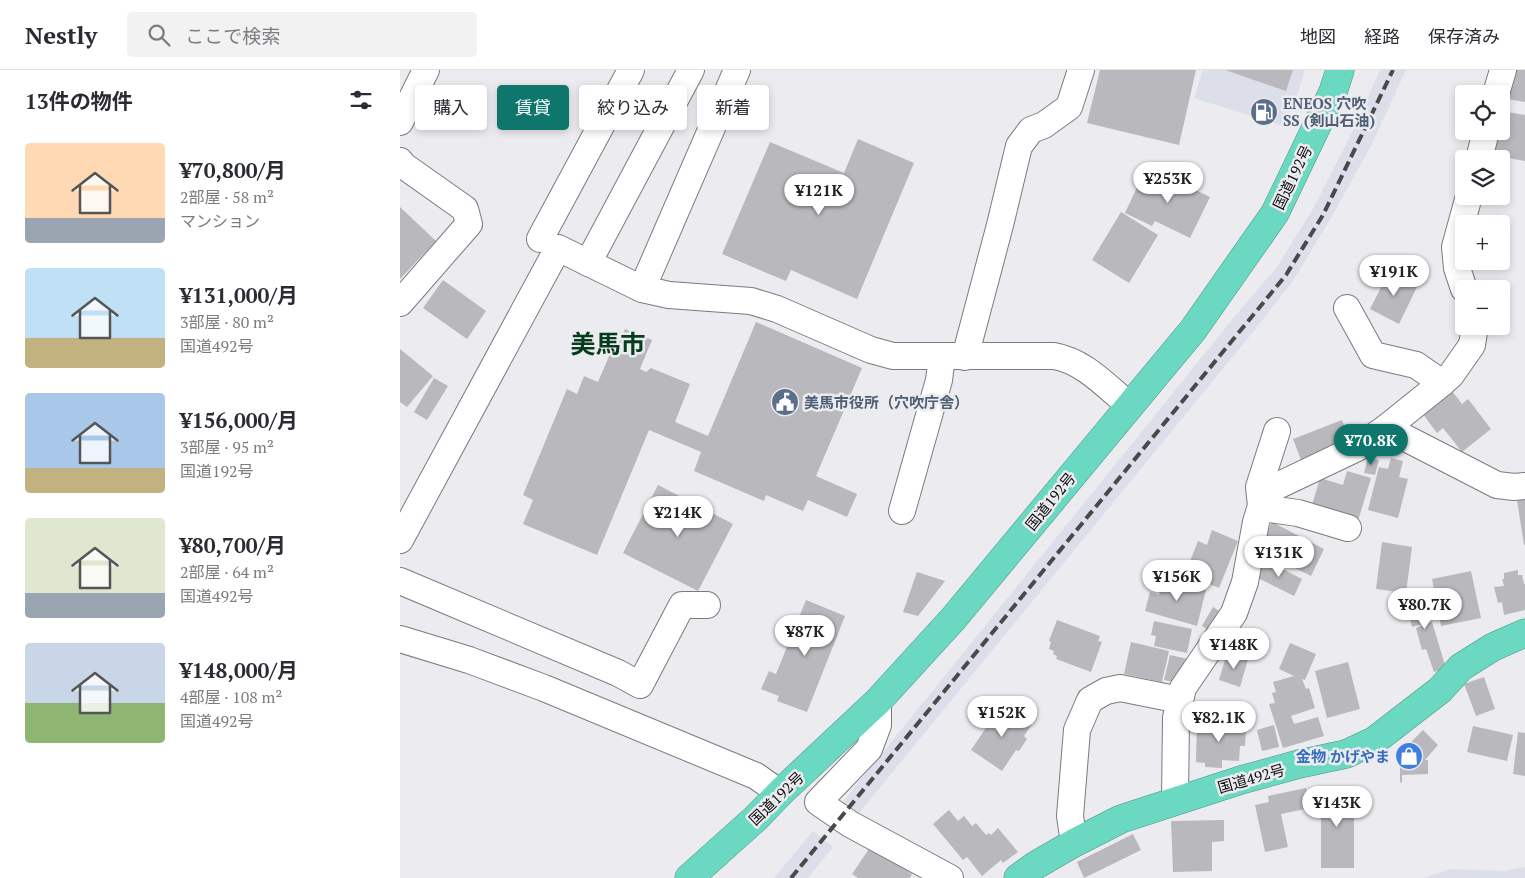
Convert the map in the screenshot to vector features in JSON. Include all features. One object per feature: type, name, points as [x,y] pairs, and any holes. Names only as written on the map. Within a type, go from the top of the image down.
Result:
[{"type":"highway","name":"国道192号","points":[[689,878],[756,818],[878,701],[953,619],[1193,330],[1275,213],[1333,92],[1340,70]]},
{"type":"highway","name":"国道492号","points":[[1018,878],[1074,843],[1120,820],[1175,801],[1299,764],[1346,754],[1374,741],[1440,690],[1461,667],[1493,647],[1525,633]]},
{"type":"street","points":[[400,122],[426,70]]},
{"type":"street","points":[[400,540],[544,241],[631,70]]},
{"type":"street","points":[[588,263],[691,70]]},
{"type":"street","points":[[642,289],[737,70]]},
{"type":"street","points":[[902,511],[939,380],[954,357],[1000,226],[1019,146],[1031,130],[1044,125],[1069,108],[1081,70]]},
{"type":"street","points":[[1498,85],[1502,70]]},
{"type":"street","points":[[400,161],[404,166],[465,209],[469,224],[400,303]]},
{"type":"street","points":[[1461,280],[1457,268],[1455,247],[1467,205]]},
{"type":"street","points":[[544,241],[642,289],[669,295],[751,301],[777,309],[871,350],[893,356],[1054,356],[1066,358],[1077,363],[1129,406]]},
{"type":"street","points":[[1347,308],[1373,355],[1416,365],[1442,384]]},
{"type":"street","points":[[1175,801],[1176,718],[1183,688],[1234,613],[1245,582],[1256,522],[1261,507],[1275,487],[1356,448],[1386,428],[1442,384],[1451,375],[1472,345],[1474,335]]},
{"type":"street","points":[[1386,428],[1497,485],[1525,486]]},
{"type":"street","points":[[1261,507],[1259,487],[1277,431]]},
{"type":"street","points":[[1261,507],[1298,513],[1348,528]]},
{"type":"street","points":[[400,581],[618,673],[640,685],[682,605],[707,605]]},
{"type":"street","points":[[400,639],[469,660],[544,688],[756,776],[780,793]]},
{"type":"street","points":[[1074,843],[1070,816],[1077,730],[1090,700],[1106,691],[1120,688],[1180,700]]},
{"type":"street","points":[[878,701],[878,726],[869,749],[818,802],[850,824],[950,878]]},
{"type":"shaded area","name":"ENEOS 穴吹 SS (剣山石油)","points":[[1203,70],[1305,70],[1297,96],[1283,126],[1194,98]]},
{"type":"shaded area","points":[[1380,70],[1406,70],[1372,144],[1293,281],[850,824],[834,813],[1235,316],[1277,267],[1314,207],[1351,134]]},
{"type":"shaded area","points":[[813,831],[833,847],[808,878],[774,878]]},
{"type":"shaded area","points":[[1525,867],[1525,878],[1424,878],[1449,869],[1505,871]]},
{"type":"building","points":[[1100,70],[1196,70],[1179,145],[1087,123]]},
{"type":"building","points":[[1225,70],[1293,70],[1286,91]]},
{"type":"building","points":[[1512,70],[1525,70],[1525,102],[1510,100],[1509,85]]},
{"type":"building","points":[[1510,112],[1525,115],[1525,161],[1510,158],[1510,150],[1492,150],[1494,140],[1510,140]]},
{"type":"building","points":[[858,139],[914,163],[857,299],[791,270],[786,281],[722,254],[770,142],[844,173]]},
{"type":"building","points":[[1157,171],[1210,197],[1190,238],[1155,221],[1152,226],[1125,213],[1141,179],[1150,183]]},
{"type":"building","points":[[400,207],[436,241],[400,279]]},
{"type":"building","points":[[1121,212],[1158,235],[1129,283],[1092,260]]},
{"type":"building","points":[[1390,270],[1418,285],[1399,324],[1370,309]]},
{"type":"building","points":[[443,280],[486,311],[467,339],[423,308]]},
{"type":"building","points":[[756,322],[862,368],[816,476],[857,494],[847,517],[808,500],[803,511],[766,495],[764,501],[694,471],[701,452],[649,430],[597,555],[523,524],[533,500],[523,495],[567,389],[577,394],[584,376],[598,382],[610,354],[614,356],[625,329],[652,340],[640,369],[646,372],[651,368],[690,384],[675,422],[708,436]]},
{"type":"building","points":[[400,349],[433,376],[407,407],[400,402]]},
{"type":"building","points":[[434,378],[448,386],[427,420],[414,412]]},
{"type":"building","points":[[1452,391],[1462,404],[1468,399],[1491,429],[1462,452],[1443,428],[1437,433],[1423,414]]},
{"type":"building","points":[[1342,420],[1350,441],[1301,460],[1293,439]]},
{"type":"building","points":[[1368,457],[1379,460],[1375,475],[1364,473]]},
{"type":"building","points":[[1391,458],[1403,461],[1399,477],[1408,479],[1398,518],[1368,510],[1379,467],[1388,469]]},
{"type":"building","points":[[1347,471],[1371,478],[1357,524],[1312,505],[1320,478],[1343,485]]},
{"type":"building","points":[[658,485],[733,524],[698,591],[623,553]]},
{"type":"building","points":[[1525,498],[1525,545],[1524,545],[1517,500]]},
{"type":"building","points":[[1272,522],[1324,549],[1311,576],[1259,550]]},
{"type":"building","points":[[1212,530],[1238,541],[1219,588],[1185,574],[1198,541],[1207,545]]},
{"type":"building","points":[[1382,542],[1412,547],[1406,593],[1376,589]]},
{"type":"building","points":[[1265,560],[1302,579],[1294,596],[1256,577]]},
{"type":"building","points":[[1518,570],[1518,575],[1522,575],[1525,584],[1525,610],[1504,615],[1502,602],[1498,603],[1494,587],[1504,586],[1502,579],[1504,579],[1504,573]]},
{"type":"building","points":[[1471,571],[1481,618],[1441,626],[1432,579]]},
{"type":"building","points":[[917,572],[945,581],[918,616],[903,612]]},
{"type":"building","points":[[1164,578],[1206,590],[1197,626],[1145,611],[1150,592],[1159,595]]},
{"type":"building","points":[[1425,594],[1430,622],[1412,627],[1405,598]]},
{"type":"building","points":[[806,600],[845,616],[807,712],[777,701],[779,696],[761,689],[769,671],[776,674]]},
{"type":"building","points":[[1213,607],[1224,614],[1213,633],[1202,626]]},
{"type":"building","points":[[1057,620],[1100,636],[1098,641],[1102,642],[1091,672],[1056,659],[1057,656],[1053,654],[1054,651],[1049,649],[1051,642],[1049,641]]},
{"type":"building","points":[[1154,621],[1192,629],[1187,653],[1154,646],[1156,636],[1151,635]]},
{"type":"building","points":[[1432,622],[1446,668],[1434,672],[1426,649],[1422,650],[1416,628]]},
{"type":"building","points":[[1131,642],[1169,651],[1162,682],[1124,674]]},
{"type":"building","points":[[1290,643],[1316,654],[1305,680],[1302,679],[1306,689],[1309,688],[1315,708],[1291,716],[1294,724],[1318,717],[1324,736],[1283,748],[1269,704],[1275,703],[1272,693],[1276,692],[1273,682],[1294,676],[1279,669]]},
{"type":"building","points":[[1227,653],[1248,659],[1240,687],[1219,680]]},
{"type":"building","points":[[1170,655],[1188,659],[1182,684],[1164,680]]},
{"type":"building","points":[[1348,662],[1360,709],[1327,718],[1315,671]]},
{"type":"building","points":[[1484,677],[1495,709],[1476,716],[1464,684]]},
{"type":"building","points":[[1002,704],[1032,724],[1024,736],[1027,739],[1019,751],[1016,750],[1002,771],[971,750]]},
{"type":"building","points":[[1197,722],[1232,723],[1234,728],[1246,729],[1245,746],[1240,746],[1239,761],[1222,760],[1222,768],[1205,767],[1205,763],[1196,762]]},
{"type":"building","points":[[1274,725],[1279,747],[1262,751],[1257,730]]},
{"type":"building","points":[[1473,726],[1513,735],[1507,761],[1467,752]]},
{"type":"building","points":[[1423,730],[1438,745],[1425,760],[1428,760],[1428,774],[1402,775],[1402,782],[1400,783],[1400,763],[1404,763],[1403,750]]},
{"type":"building","points":[[1518,732],[1525,733],[1525,776],[1513,774]]},
{"type":"building","points":[[1321,787],[1354,787],[1354,868],[1321,868]]},
{"type":"building","points":[[1306,788],[1310,808],[1281,814],[1288,847],[1265,852],[1255,805],[1269,802],[1268,796]]},
{"type":"building","points":[[949,810],[958,821],[964,816],[972,826],[976,823],[986,835],[989,833],[991,835],[998,828],[1018,852],[1003,863],[1001,860],[982,876],[967,857],[963,860],[933,824]]},
{"type":"building","points":[[1224,820],[1224,841],[1212,842],[1212,871],[1173,872],[1171,821]]},
{"type":"building","points":[[1133,834],[1141,850],[1084,878],[1077,862]]},
{"type":"building","points":[[871,846],[912,874],[910,878],[858,878],[852,874]]},
{"type":"railway","points":[[791,878],[1286,275],[1323,215],[1393,70]]},
{"type":"place","name":"ENEOS 穴吹 SS (剣山石油)","points":[[1264,112]]},
{"type":"place","name":"美馬市役所（穴吹庁舎）","points":[[785,402]]},
{"type":"place","name":"金物 かげやま","points":[[1409,756]]},
{"type":"district","name":"美馬市","points":[[608,343]]}]
